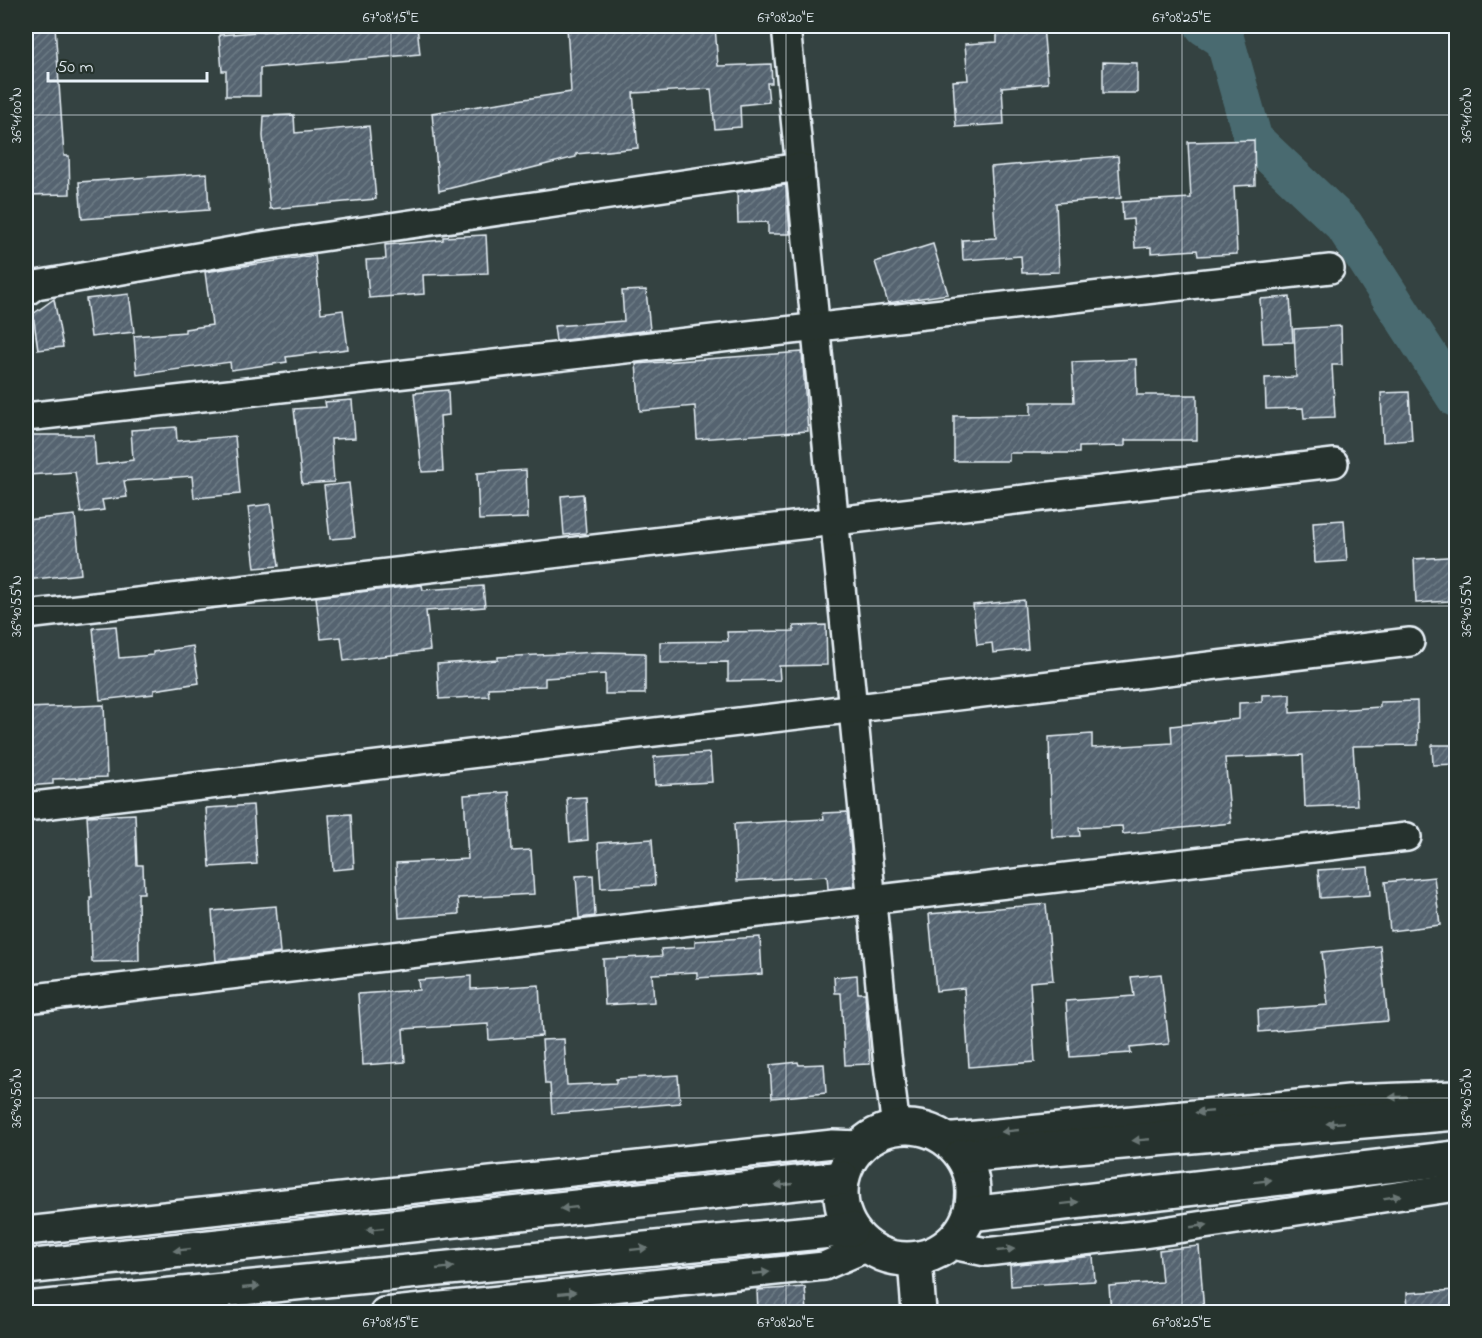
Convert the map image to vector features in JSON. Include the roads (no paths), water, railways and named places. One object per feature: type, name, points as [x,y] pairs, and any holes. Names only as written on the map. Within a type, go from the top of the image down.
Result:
[{"type":"main road","points":[[953,1147],[1456,1113]]},
{"type":"main road","points":[[896,1128],[921,1129],[953,1147],[973,1184],[970,1214],[958,1236],[939,1252],[915,1259],[890,1258],[859,1238],[841,1204],[842,1178],[849,1160],[862,1145],[878,1134],[896,1128]]},
{"type":"main road","points":[[970,1214],[1456,1158]]},
{"type":"main road","points":[[26,1267],[842,1178]]},
{"type":"main road","points":[[26,1309],[214,1301],[859,1238]]},
{"type":"main road","points":[[915,1259],[919,1312]]},
{"type":"street","points":[[786,26],[896,1128]]},
{"type":"street","points":[[26,292],[36,285],[261,246],[800,167]]},
{"type":"street","points":[[26,417],[1330,269]]},
{"type":"street","points":[[26,615],[1334,463]]},
{"type":"street","points":[[26,807],[1410,642]]},
{"type":"street","points":[[26,999],[1407,837]]},
{"type":"street","points":[[953,1147],[1349,1099],[1456,1095]]},
{"type":"street","points":[[26,1231],[821,1145],[862,1145]]},
{"type":"street","points":[[948,1244],[986,1252],[997,1251],[1144,1234],[1456,1187]]},
{"type":"street","points":[[384,1312],[824,1266],[859,1238]]},
{"type":"waterway","points":[[1204,26],[1225,40],[1253,139],[1344,225],[1456,398]]}]
